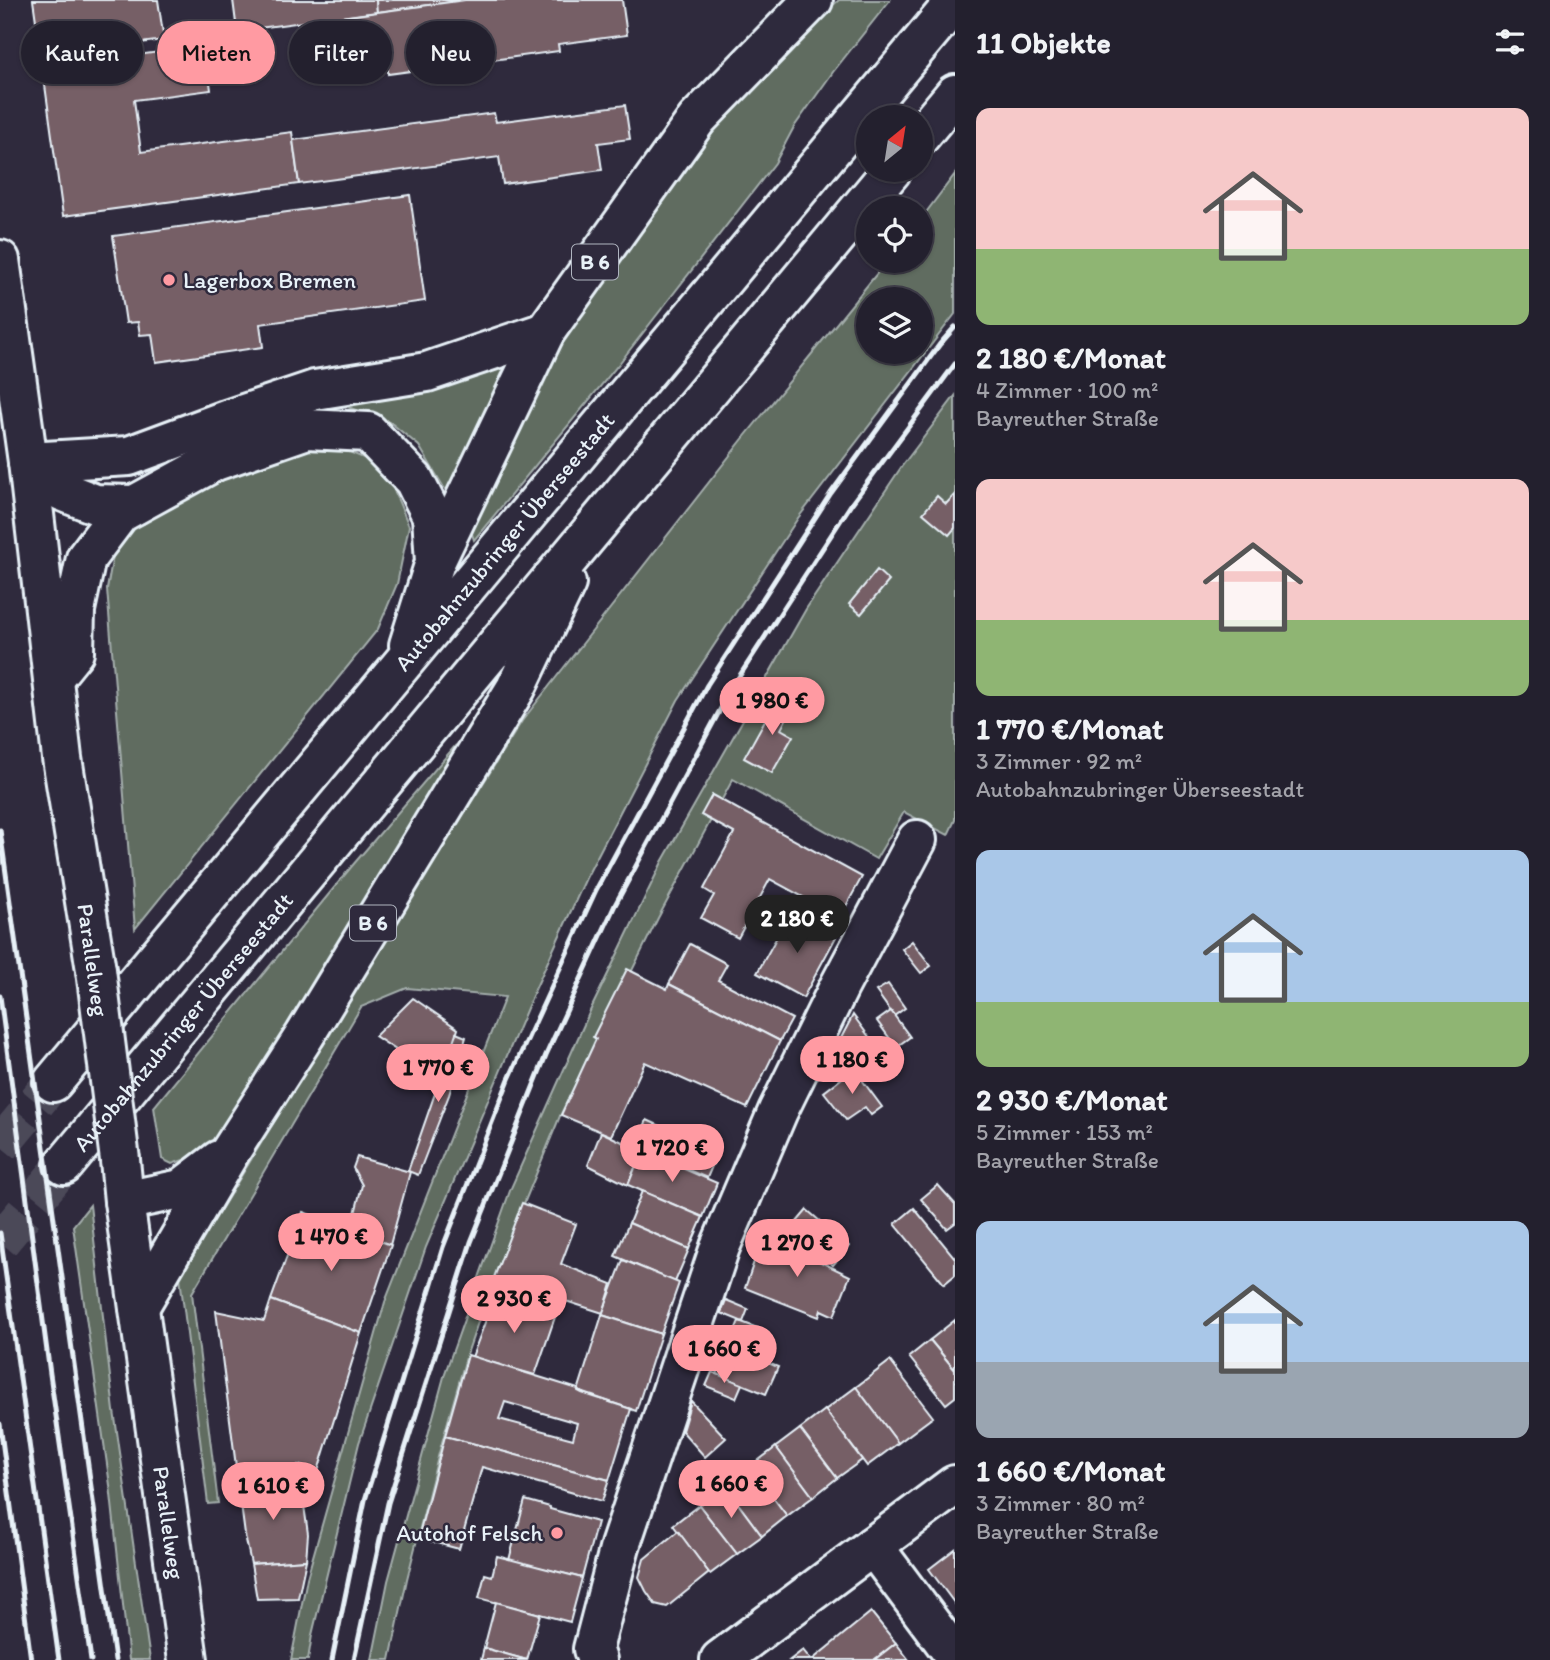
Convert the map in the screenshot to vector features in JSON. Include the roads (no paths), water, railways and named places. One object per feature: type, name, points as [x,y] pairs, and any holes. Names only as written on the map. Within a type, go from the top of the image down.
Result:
[{"type":"main road","name":"B 6","points":[[404,662],[435,562],[545,332],[697,119],[813,0]]},
{"type":"main road","name":"Autobahnzubringer Überseestadt","points":[[54,1082],[955,2]]},
{"type":"main road","points":[[933,120],[955,94]]},
{"type":"main road","name":"Autobahnzubringer Überseestadt","points":[[64,1165],[882,182]]},
{"type":"main road","name":"Parallelweg","points":[[0,260],[29,462],[62,758],[96,970],[124,1201],[188,1660]]},
{"type":"main road","points":[[29,462],[129,456],[315,390],[427,372],[545,332]]},
{"type":"main road","name":"B 6","points":[[53,678],[74,652],[75,610],[86,558],[120,513],[215,461],[307,429],[368,432],[414,480],[432,516],[435,562]]},
{"type":"main road","name":"B 6","points":[[29,462],[62,491],[95,504],[134,505]]},
{"type":"main road","name":"B 6","points":[[139,1307],[230,1152],[305,1035],[516,688],[592,530]]},
{"type":"main road","points":[[597,1660],[593,1649],[620,1546],[720,1247],[778,1111],[839,987],[917,839]]},
{"type":"main road","name":"B 6","points":[[124,1201],[181,1189],[230,1152]]},
{"type":"main road","points":[[720,1660],[955,1485]]},
{"type":"main road","points":[[873,1546],[955,1656]]},
{"type":"tunnel","points":[[0,1146],[53,1082]]},
{"type":"tunnel","points":[[0,1242],[64,1165]]},
{"type":"railway","points":[[332,1660],[365,1500],[443,1247],[509,1079],[596,890],[707,685],[831,493],[955,327]]},
{"type":"railway","points":[[354,1660],[388,1503],[471,1242],[546,1055],[615,905],[733,686],[852,503],[955,364]]},
{"type":"railway","points":[[0,830],[115,1660]]},
{"type":"railway","points":[[0,996],[91,1660]]},
{"type":"railway","points":[[0,1233],[59,1660]]},
{"type":"railway","points":[[0,1424],[31,1660]]},
{"type":"place","name":"Lagerbox Bremen","points":[[169,280]]},
{"type":"place","name":"Autohof Felsch","points":[[557,1533]]}]
